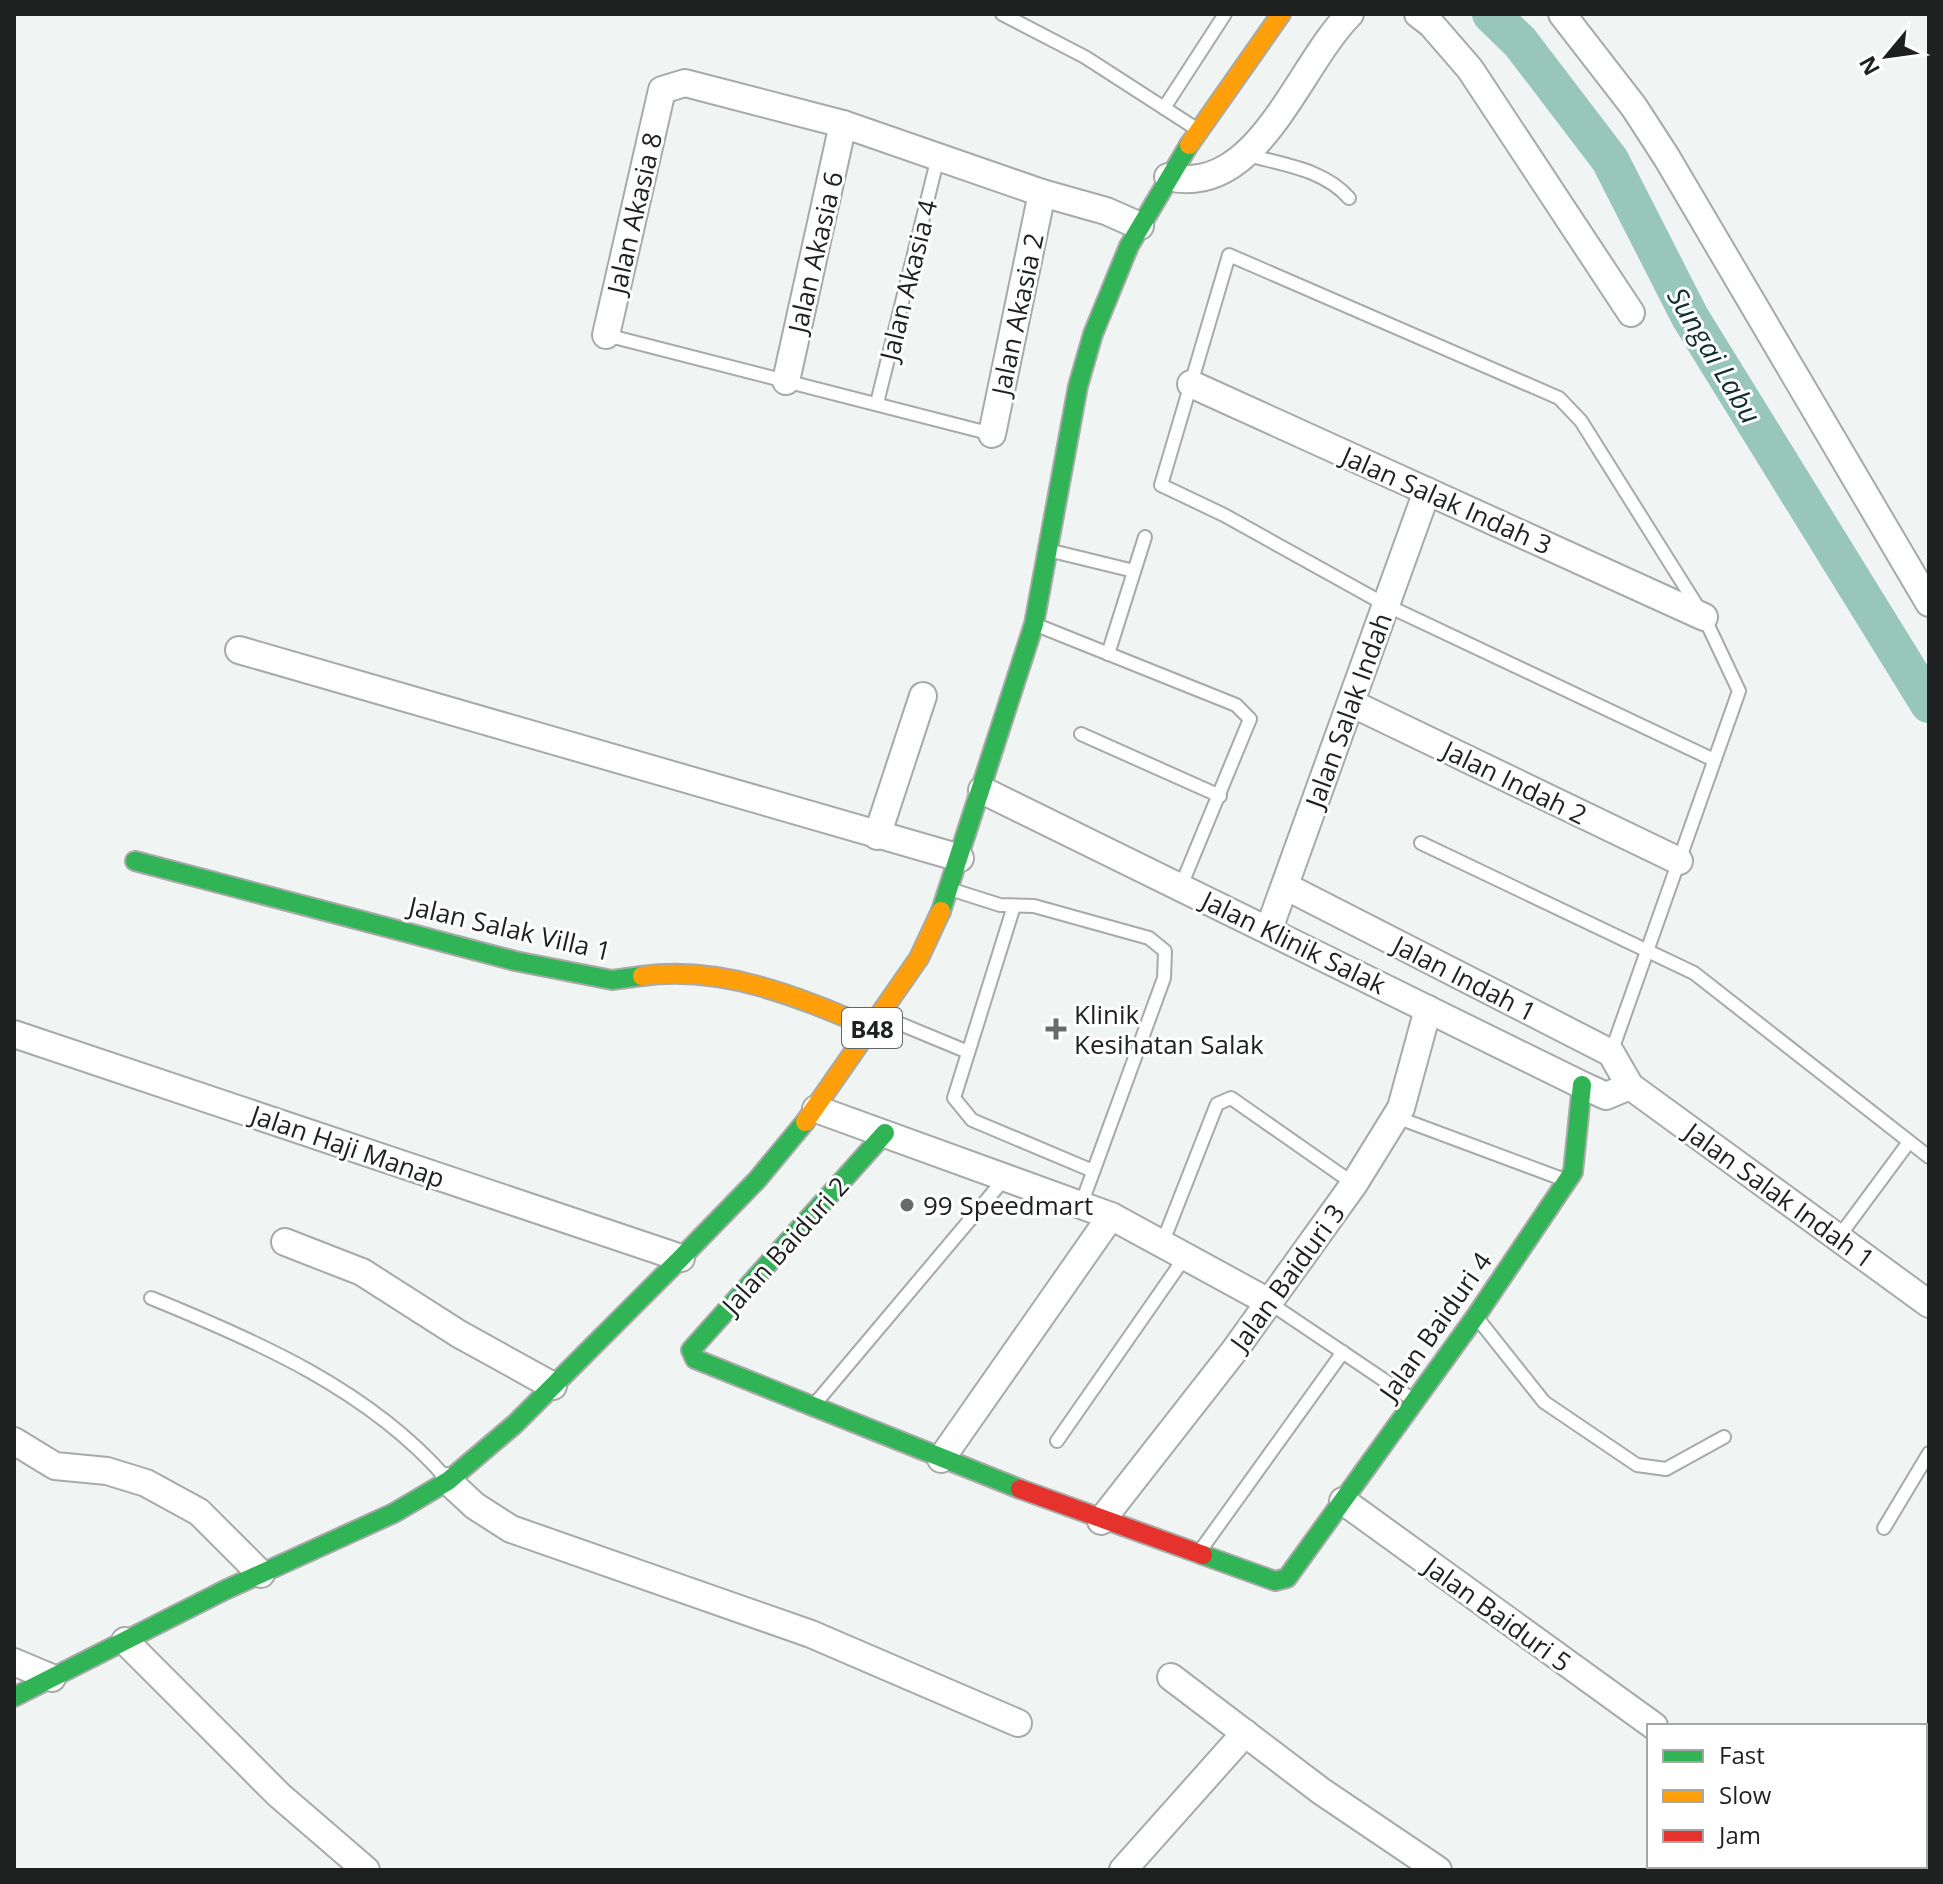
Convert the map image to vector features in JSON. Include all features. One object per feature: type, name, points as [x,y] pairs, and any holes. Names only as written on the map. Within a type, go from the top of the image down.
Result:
[{"type":"street","name":"B48","points":[[14,1697],[261,1574],[394,1513],[448,1481],[553,1386],[681,1258],[757,1180],[816,1109],[919,958],[950,889],[1034,624],[1078,386],[1093,334],[1140,226],[1168,177],[1281,14]]},
{"type":"street","points":[[1168,177],[1187,182],[1224,173],[1248,155],[1350,14]]},
{"type":"street","points":[[1418,14],[1431,24],[1470,69],[1631,313]]},
{"type":"street","points":[[1562,14],[1634,107],[1667,158],[1929,603]]},
{"type":"street","name":"Jalan Akasia 8","points":[[606,335],[662,90],[685,83],[843,124]]},
{"type":"street","points":[[843,124],[1042,193],[1106,211],[1140,226]]},
{"type":"street","name":"Jalan Akasia 6","points":[[786,381],[843,124]]},
{"type":"street","name":"Jalan Akasia 2","points":[[992,434],[1042,193]]},
{"type":"street","name":"Jalan Salak Indah 3","points":[[1191,384],[1704,617]]},
{"type":"street","name":"Jalan Salak Indah","points":[[1269,929],[1427,491]]},
{"type":"street","points":[[239,650],[960,858]]},
{"type":"street","points":[[877,836],[923,696]]},
{"type":"street","name":"Jalan Indah 2","points":[[1351,703],[1679,861]]},
{"type":"street","name":"Jalan Klinik Salak","points":[[982,790],[1428,1009],[1606,1089]]},
{"type":"street","name":"Jalan Salak Villa 1","points":[[135,861],[515,961],[612,980],[677,971],[785,991],[876,1022]]},
{"type":"street","name":"Jalan Indah 1","points":[[1285,886],[1611,1053]]},
{"type":"street","name":"Jalan Baiduri 3","points":[[1101,1521],[1234,1351],[1354,1184],[1401,1108],[1428,1009]]},
{"type":"street","name":"Jalan Haji Manap","points":[[14,1034],[681,1258]]},
{"type":"street","points":[[1606,1089],[1611,1053]]},
{"type":"street","name":"Jalan Baiduri 4","points":[[1198,1554],[1275,1581],[1287,1578],[1476,1316],[1573,1172],[1606,1089]]},
{"type":"street","name":"Jalan Salak Indah 1","points":[[1606,1089],[1838,1238],[1929,1304]]},
{"type":"street","points":[[816,1109],[1111,1216],[1267,1301]]},
{"type":"street","name":"Jalan Baiduri 2","points":[[812,1407],[695,1359],[691,1350],[885,1133]]},
{"type":"street","points":[[941,1459],[1111,1216]]},
{"type":"street","points":[[285,1242],[362,1272],[459,1334],[553,1386]]},
{"type":"street","points":[[812,1407],[1101,1521],[1198,1554]]},
{"type":"street","points":[[14,1441],[55,1466],[107,1471],[146,1483],[199,1512],[261,1574]]},
{"type":"street","points":[[448,1481],[475,1506],[511,1529],[811,1634],[1018,1723]]},
{"type":"street","name":"Jalan Baiduri 5","points":[[1343,1501],[1651,1724]]},
{"type":"street","points":[[125,1641],[279,1795],[366,1870]]},
{"type":"street","points":[[14,1662],[52,1678]]},
{"type":"street","points":[[1171,1677],[1438,1870]]},
{"type":"street","points":[[1123,1870],[1245,1733]]},
{"type":"lane","points":[[1002,14],[1085,57],[1198,130]]},
{"type":"lane","points":[[1164,108],[1225,14]]},
{"type":"lane","points":[[1248,155],[1319,175],[1337,185],[1349,198]]},
{"type":"lane","name":"Jalan Akasia 4","points":[[877,403],[938,157]]},
{"type":"lane","points":[[1611,1053],[1739,691],[1704,617],[1581,421],[1559,398],[1229,255],[1161,485],[1224,515],[1386,605],[1714,760]]},
{"type":"lane","points":[[606,335],[992,434]]},
{"type":"lane","points":[[1108,654],[1145,537]]},
{"type":"lane","points":[[1049,551],[1134,571]]},
{"type":"lane","points":[[1034,624],[1236,705],[1250,719],[1181,886]]},
{"type":"lane","points":[[1081,734],[1220,796]]},
{"type":"lane","points":[[1421,843],[1694,973],[1929,1157]]},
{"type":"lane","points":[[950,889],[1000,905],[1034,906],[1149,938],[1165,951],[1164,978],[1081,1205]]},
{"type":"lane","points":[[1014,906],[954,1098],[972,1120],[1093,1171]]},
{"type":"lane","points":[[876,1022],[968,1052]]},
{"type":"lane","points":[[1057,1441],[1174,1250],[1217,1104],[1231,1098],[1354,1184]]},
{"type":"lane","points":[[1396,1117],[1567,1181]]},
{"type":"lane","points":[[1838,1238],[1909,1142]]},
{"type":"lane","points":[[812,1407],[1006,1177]]},
{"type":"lane","points":[[151,1298],[240,1334],[357,1400],[419,1447],[448,1481]]},
{"type":"lane","points":[[1267,1301],[1415,1401]]},
{"type":"lane","points":[[1476,1316],[1544,1402],[1637,1465],[1666,1469],[1724,1437]]},
{"type":"lane","points":[[1198,1554],[1343,1352]]},
{"type":"lane","points":[[1884,1528],[1929,1453]]},
{"type":"waterway","name":"Sungai Labu","points":[[1491,14],[1520,42],[1610,160],[1690,317],[1929,704]]},
{"type":"traffic: fast","points":[[941,911],[1034,624],[1078,386],[1093,334],[1129,246],[1189,145]]},
{"type":"traffic: fast","points":[[135,861],[515,961],[612,980],[642,976]]},
{"type":"traffic: fast","points":[[1203,1555],[1275,1581],[1287,1578],[1476,1316],[1573,1172],[1582,1085]]},
{"type":"traffic: fast","points":[[14,1697],[225,1590],[394,1513],[448,1481],[515,1424],[681,1258],[757,1180],[805,1122]]},
{"type":"traffic: fast","points":[[885,1133],[691,1350],[695,1359],[1020,1489]]},
{"type":"traffic: slow","points":[[1189,145],[1281,14]]},
{"type":"traffic: slow","points":[[805,1122],[919,958],[941,911]]},
{"type":"traffic: slow","points":[[642,976],[672,974],[731,979],[788,995],[871,1028]]},
{"type":"traffic: jam","points":[[1020,1489],[1203,1555]]},
{"type":"place","name":"Klinik Kesihatan Salak","points":[[1056,1029]]},
{"type":"place","name":"99 Speedmart","points":[[907,1205]]}]
